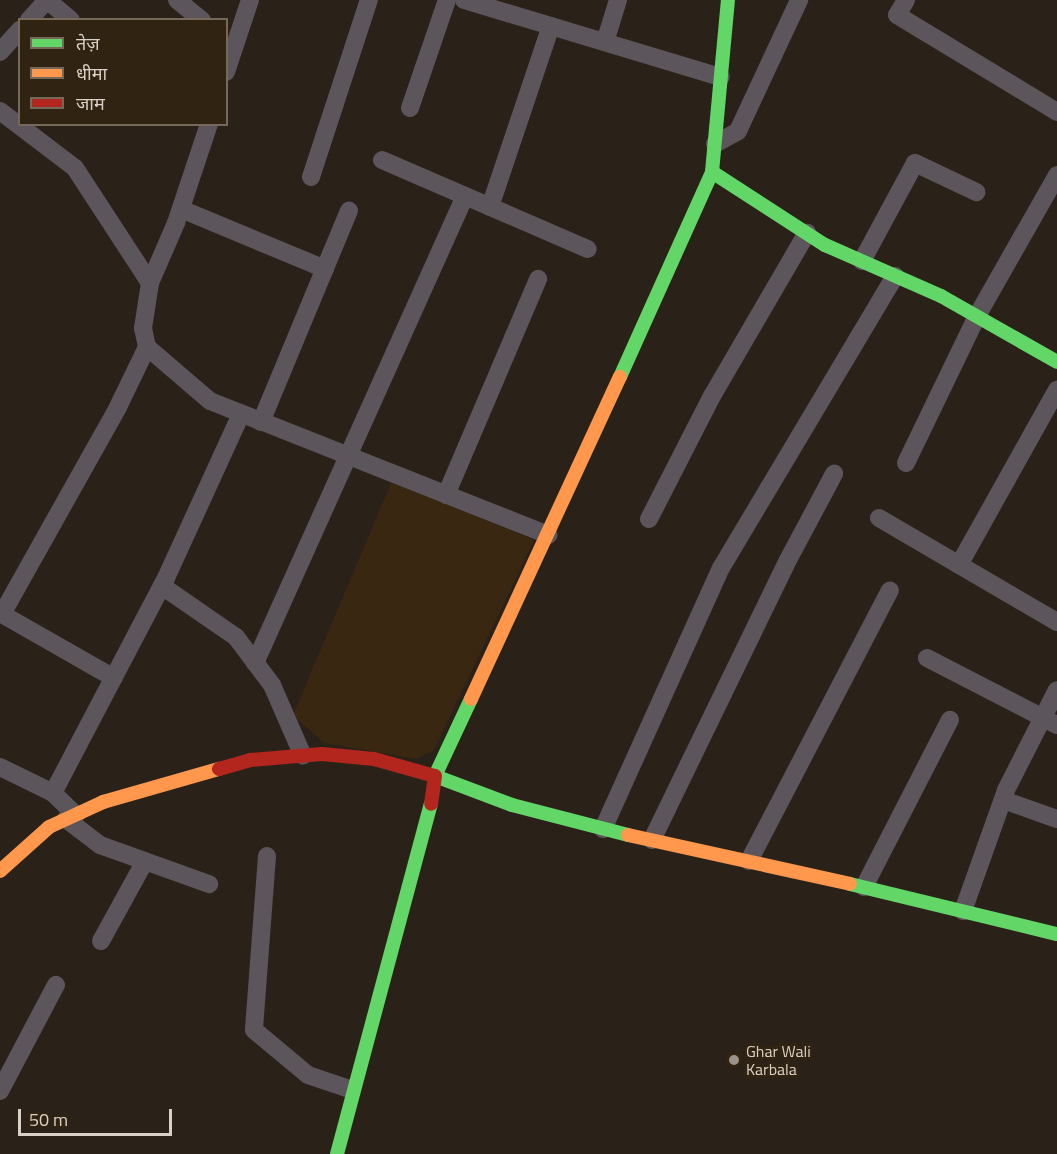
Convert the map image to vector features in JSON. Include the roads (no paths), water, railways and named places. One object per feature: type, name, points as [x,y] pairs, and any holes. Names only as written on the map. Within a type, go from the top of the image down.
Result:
[{"type":"street","points":[[31,18],[47,0],[69,18]]},
{"type":"street","points":[[177,0],[200,18]]},
{"type":"street","points":[[228,60],[231,41],[250,0]]},
{"type":"street","points":[[311,177],[369,0]]},
{"type":"street","points":[[410,108],[447,0]]},
{"type":"street","points":[[464,0],[486,3],[551,26],[721,77]]},
{"type":"street","points":[[605,42],[618,0]]},
{"type":"street","points":[[337,1154],[352,1090],[430,808],[435,776],[548,536],[712,172],[728,0]]},
{"type":"street","points":[[715,144],[738,131],[799,0]]},
{"type":"street","points":[[906,0],[897,15],[1057,112]]},
{"type":"street","points":[[490,207],[551,26]]},
{"type":"street","points":[[0,52],[18,32]]},
{"type":"street","points":[[0,111],[18,125]]},
{"type":"street","points":[[20,126],[75,168],[150,283]]},
{"type":"street","points":[[208,126],[181,209],[150,283],[143,328],[147,347],[210,401],[548,536]]},
{"type":"street","points":[[382,160],[588,249]]},
{"type":"street","points":[[862,261],[915,162],[976,192]]},
{"type":"street","points":[[712,172],[825,245],[941,296],[1056,358]]},
{"type":"street","points":[[906,464],[977,316],[1057,175]]},
{"type":"street","points":[[255,663],[465,196]]},
{"type":"street","points":[[181,209],[325,269]]},
{"type":"street","points":[[261,422],[349,211]]},
{"type":"street","points":[[649,519],[712,396],[807,233]]},
{"type":"street","points":[[603,829],[721,568],[896,276]]},
{"type":"street","points":[[446,495],[538,279]]},
{"type":"street","points":[[114,678],[1,613],[118,407],[147,347]]},
{"type":"street","points":[[959,565],[1057,390]]},
{"type":"street","points":[[53,793],[162,586],[241,414]]},
{"type":"street","points":[[652,840],[789,560],[834,474]]},
{"type":"street","points":[[879,518],[1057,622]]},
{"type":"street","points":[[162,586],[236,637],[272,685],[303,756]]},
{"type":"street","points":[[748,861],[890,590]]},
{"type":"street","points":[[927,658],[1050,722]]},
{"type":"street","points":[[963,911],[1003,800],[1050,722],[1057,690]]},
{"type":"street","points":[[864,887],[950,720]]},
{"type":"street","points":[[0,871],[49,827],[103,802],[250,760],[322,754],[374,759],[435,776],[512,805],[603,829],[864,887],[1057,934]]},
{"type":"street","points":[[0,767],[53,793],[71,817],[100,845],[209,884]]},
{"type":"street","points":[[1003,800],[1057,819]]},
{"type":"street","points":[[267,856],[254,1030],[308,1075],[352,1090]]},
{"type":"street","points":[[101,941],[145,861]]},
{"type":"street","points":[[0,1091],[56,985]]},
{"type":"place","name":"Ghar Wali Karbala","points":[[734,1060]]}]
